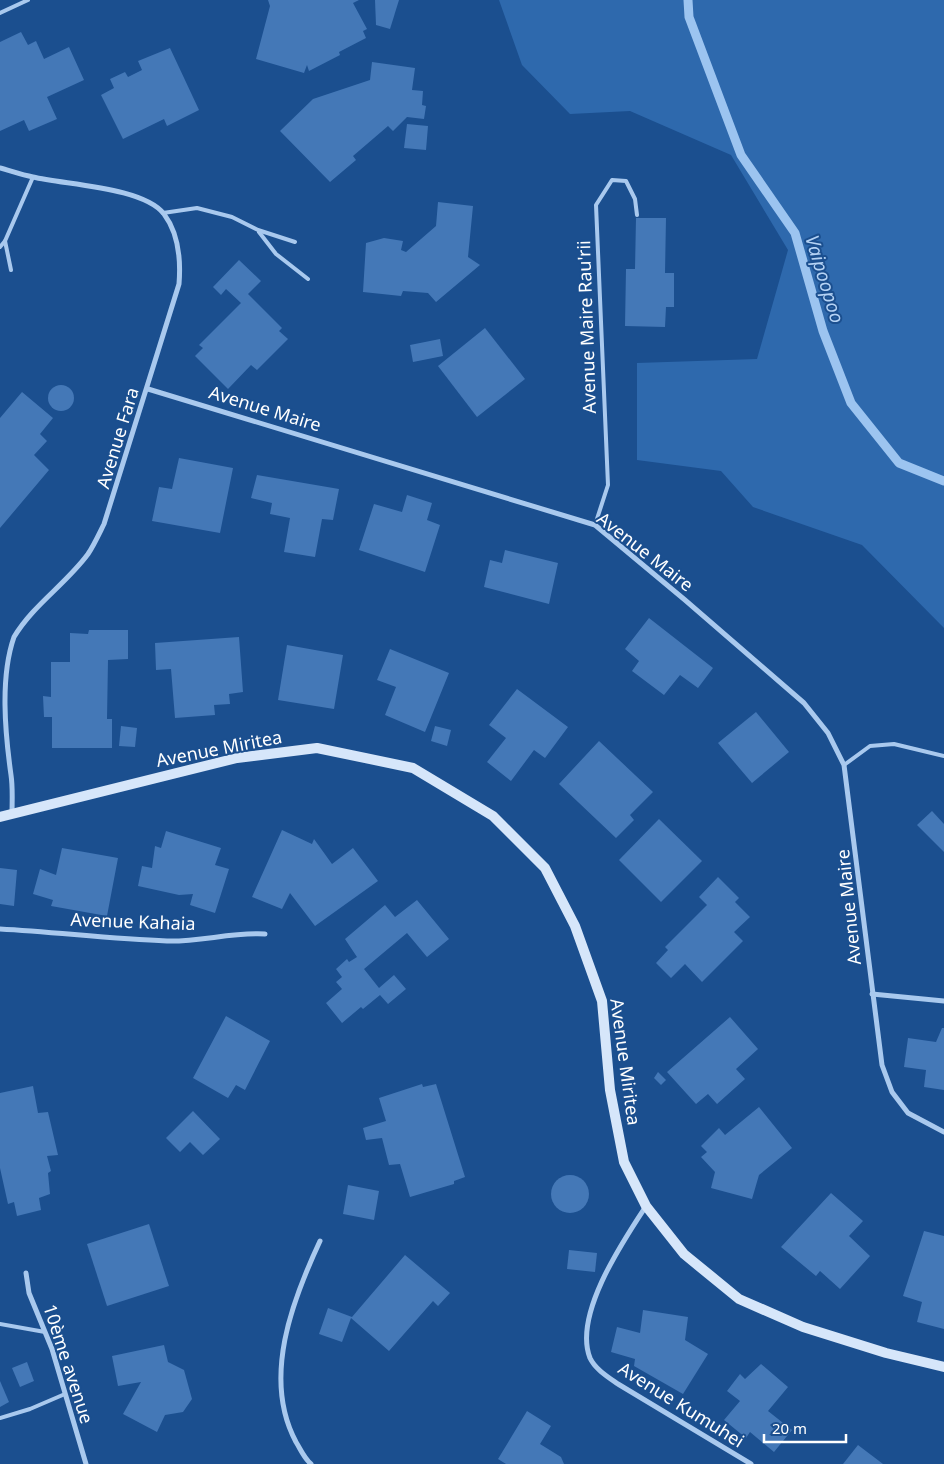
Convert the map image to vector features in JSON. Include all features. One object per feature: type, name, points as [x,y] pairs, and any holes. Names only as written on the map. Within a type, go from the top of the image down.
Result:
[{"type":"main road","name":"Avenue Miritea","points":[[0,816],[237,758],[317,748],[413,768],[493,816],[545,868],[575,926],[602,1001],[610,1090],[624,1162],[646,1206],[684,1254],[739,1299],[803,1327],[886,1353],[944,1367]]},
{"type":"street","name":"Avenue Fara","points":[[0,168],[33,177],[124,192],[150,203],[163,213],[173,230],[179,248],[180,267],[179,284],[148,389],[104,524],[88,554],[28,618],[14,637],[5,655],[1,676],[2,706],[12,776],[12,814]]},
{"type":"street","name":"Avenue Maire","points":[[148,389],[594,526],[685,600],[804,702],[828,733],[844,765],[882,1065],[892,1092],[908,1113],[944,1132]]},
{"type":"street","name":"Avenue Kahaia","points":[[0,929],[168,941],[199,940],[244,933],[265,934]]},
{"type":"street","points":[[872,994],[944,1001]]},
{"type":"street","name":"Avenue Kumuhei","points":[[646,1206],[604,1274],[590,1318],[586,1344],[591,1360],[601,1372],[618,1384],[750,1464]]},
{"type":"street","points":[[311,1464],[288,1427],[280,1393],[282,1358],[296,1296],[320,1241]]},
{"type":"street","name":"10ème avenue","points":[[26,1273],[30,1293],[45,1332],[86,1464]]},
{"type":"lane","points":[[0,13],[28,0]]},
{"type":"lane","points":[[0,246],[5,241],[33,177]]},
{"type":"lane","name":"Avenue Maire Rau'rii","points":[[594,526],[608,485],[596,205],[612,180],[626,181],[635,199],[637,214]]},
{"type":"lane","points":[[163,213],[197,208],[232,217],[258,230],[295,242]]},
{"type":"lane","points":[[258,230],[276,254],[308,279]]},
{"type":"lane","points":[[5,241],[11,270]]},
{"type":"lane","points":[[844,765],[870,746],[894,744],[944,756]]},
{"type":"lane","points":[[0,1324],[45,1332]]},
{"type":"lane","points":[[0,1418],[30,1409],[65,1394]]},
{"type":"shaded area","points":[[499,0],[944,0],[944,628],[862,545],[753,507],[721,471],[637,460],[637,363],[757,359],[788,250],[731,155],[630,111],[570,114],[522,65]]},
{"type":"building","points":[[268,0],[359,0],[353,3],[367,29],[363,31],[366,38],[339,52],[340,55],[309,71],[307,65],[304,73],[256,59],[270,6]]},
{"type":"building","points":[[375,0],[399,0],[390,29],[376,25]]},
{"type":"building","points":[[21,32],[28,45],[36,41],[44,59],[69,47],[84,80],[47,97],[57,119],[29,131],[24,120],[0,131],[0,42]]},
{"type":"building","points":[[170,48],[199,110],[167,126],[164,119],[123,139],[101,95],[114,88],[110,79],[125,72],[128,77],[142,70],[138,61]]},
{"type":"building","points":[[372,62],[415,68],[412,90],[423,91],[422,105],[426,106],[424,119],[407,117],[393,131],[388,126],[353,156],[356,160],[330,182],[280,131],[313,99],[370,80]]},
{"type":"building","points":[[407,124],[428,126],[426,150],[404,148]]},
{"type":"building","points":[[438,202],[473,206],[468,257],[480,265],[436,302],[428,293],[403,291],[401,296],[363,292],[366,243],[384,238],[403,241],[401,250],[406,252],[436,226]]},
{"type":"building","points":[[636,218],[666,218],[665,273],[674,273],[674,307],[666,307],[665,327],[625,326],[626,269],[635,269]]},
{"type":"building","points":[[239,260],[261,281],[248,294],[282,328],[279,331],[288,339],[257,370],[251,365],[228,389],[195,356],[203,348],[199,345],[241,303],[226,289],[221,295],[213,287]]},
{"type":"building","points":[[485,328],[525,379],[477,417],[438,366]]},
{"type":"building","points":[[440,339],[443,356],[413,362],[410,345]]},
{"type":"building","points":[[61,385],[70,389],[74,398],[70,407],[61,411],[52,407],[48,398],[52,389]]},
{"type":"building","points":[[22,392],[53,418],[40,434],[47,441],[34,455],[49,470],[0,528],[0,418]]},
{"type":"building","points":[[179,458],[233,468],[220,533],[152,521],[159,487],[172,489]]},
{"type":"building","points":[[257,475],[339,489],[333,520],[322,519],[315,557],[284,552],[290,518],[270,514],[272,503],[251,498]]},
{"type":"building","points":[[407,495],[432,503],[427,520],[440,525],[425,572],[359,550],[374,504],[402,512]]},
{"type":"building","points":[[505,550],[558,563],[549,604],[484,587],[490,560],[502,563]]},
{"type":"building","points":[[649,618],[713,668],[698,688],[680,675],[664,695],[632,671],[639,661],[625,649]]},
{"type":"building","points":[[89,630],[128,630],[128,659],[108,660],[107,719],[112,719],[112,748],[52,748],[52,717],[44,717],[43,696],[51,697],[51,662],[70,662],[70,633],[88,634]]},
{"type":"building","points":[[239,637],[243,692],[229,694],[230,704],[214,705],[215,715],[175,718],[171,669],[156,670],[155,643]]},
{"type":"building","points":[[287,645],[343,655],[334,709],[278,700]]},
{"type":"building","points":[[390,649],[449,673],[425,732],[385,715],[396,687],[377,680]]},
{"type":"building","points":[[517,689],[568,727],[545,758],[534,750],[511,781],[487,762],[506,738],[489,725]]},
{"type":"building","points":[[756,712],[789,752],[752,783],[718,743]]},
{"type":"building","points":[[121,726],[137,728],[135,747],[119,746]]},
{"type":"building","points":[[435,726],[451,730],[447,746],[431,741]]},
{"type":"building","points":[[599,741],[653,792],[630,815],[634,820],[616,838],[559,784]]},
{"type":"building","points":[[932,811],[944,824],[944,852],[917,825]]},
{"type":"building","points":[[659,819],[702,861],[661,902],[619,860]]},
{"type":"building","points":[[282,830],[312,844],[314,839],[332,864],[353,848],[378,881],[315,926],[290,893],[282,909],[252,897]]},
{"type":"building","points":[[166,831],[221,848],[215,865],[229,869],[215,913],[190,905],[193,894],[179,895],[138,886],[142,866],[152,868],[155,846],[161,848]]},
{"type":"building","points":[[62,848],[118,858],[107,916],[51,906],[53,900],[33,894],[40,869],[56,875]]},
{"type":"building","points":[[0,868],[17,870],[14,906],[0,904]]},
{"type":"building","points":[[718,877],[739,898],[735,902],[750,917],[734,932],[743,941],[702,982],[685,964],[671,978],[656,963],[668,950],[665,947],[707,905],[699,897]]},
{"type":"building","points":[[417,900],[449,939],[427,957],[407,933],[364,969],[379,988],[394,975],[406,989],[388,1004],[380,995],[363,1009],[361,1007],[342,1023],[326,1003],[342,989],[336,982],[342,977],[336,969],[347,959],[349,962],[357,957],[345,939],[385,905],[395,917]]},
{"type":"building","points":[[226,1016],[270,1041],[245,1090],[236,1085],[228,1098],[193,1078]]},
{"type":"building","points":[[730,1017],[758,1049],[736,1069],[745,1079],[717,1104],[708,1094],[696,1104],[667,1072]]},
{"type":"building","points":[[942,1028],[944,1028],[944,1090],[924,1087],[926,1070],[904,1067],[908,1038],[936,1042]]},
{"type":"building","points":[[658,1072],[666,1080],[661,1085],[654,1078]]},
{"type":"building","points":[[422,1084],[423,1087],[436,1084],[465,1177],[454,1181],[454,1184],[410,1197],[400,1164],[389,1165],[382,1138],[366,1140],[363,1128],[386,1121],[379,1098]]},
{"type":"building","points":[[33,1086],[38,1113],[48,1112],[58,1155],[47,1156],[51,1171],[48,1173],[50,1194],[39,1198],[41,1210],[17,1216],[14,1202],[8,1204],[0,1168],[0,1093]]},
{"type":"building","points":[[759,1107],[792,1148],[759,1175],[752,1199],[711,1188],[715,1172],[701,1157],[707,1152],[701,1146],[719,1128],[725,1135]]},
{"type":"building","points":[[193,1111],[220,1139],[203,1155],[190,1142],[180,1152],[166,1138]]},
{"type":"building","points":[[570,1175],[583,1181],[589,1194],[583,1207],[570,1213],[557,1207],[551,1194],[557,1181]]},
{"type":"building","points":[[348,1185],[379,1191],[374,1220],[343,1214]]},
{"type":"building","points":[[831,1193],[863,1221],[849,1236],[870,1256],[840,1289],[820,1271],[816,1276],[781,1247]]},
{"type":"building","points":[[149,1224],[169,1286],[107,1306],[87,1244]]},
{"type":"building","points":[[924,1231],[944,1236],[944,1329],[917,1322],[922,1302],[903,1296]]},
{"type":"building","points":[[569,1250],[597,1253],[595,1272],[567,1269]]},
{"type":"building","points":[[405,1255],[450,1293],[438,1306],[433,1301],[389,1351],[351,1318],[342,1342],[319,1334],[328,1308],[352,1317]]},
{"type":"building","points":[[643,1310],[688,1317],[685,1340],[708,1354],[683,1394],[634,1366],[635,1359],[611,1352],[617,1327],[640,1333]]},
{"type":"building","points":[[164,1345],[168,1362],[184,1370],[192,1399],[183,1412],[165,1415],[157,1432],[123,1414],[141,1382],[118,1386],[112,1356]]},
{"type":"building","points":[[27,1362],[34,1381],[20,1387],[12,1368]]},
{"type":"building","points":[[761,1364],[788,1387],[768,1411],[792,1430],[774,1452],[750,1432],[746,1438],[724,1420],[740,1401],[727,1391],[740,1374],[745,1379]]},
{"type":"building","points":[[0,1381],[9,1402],[0,1407]]},
{"type":"building","points":[[527,1411],[551,1426],[540,1444],[561,1457],[564,1464],[506,1464],[498,1459]]},
{"type":"building","points":[[858,1445],[883,1464],[843,1464]]},
{"type":"waterway","name":"Vaipoopoo","points":[[688,0],[689,17],[741,155],[795,233],[823,331],[851,403],[899,463],[944,481]]}]
